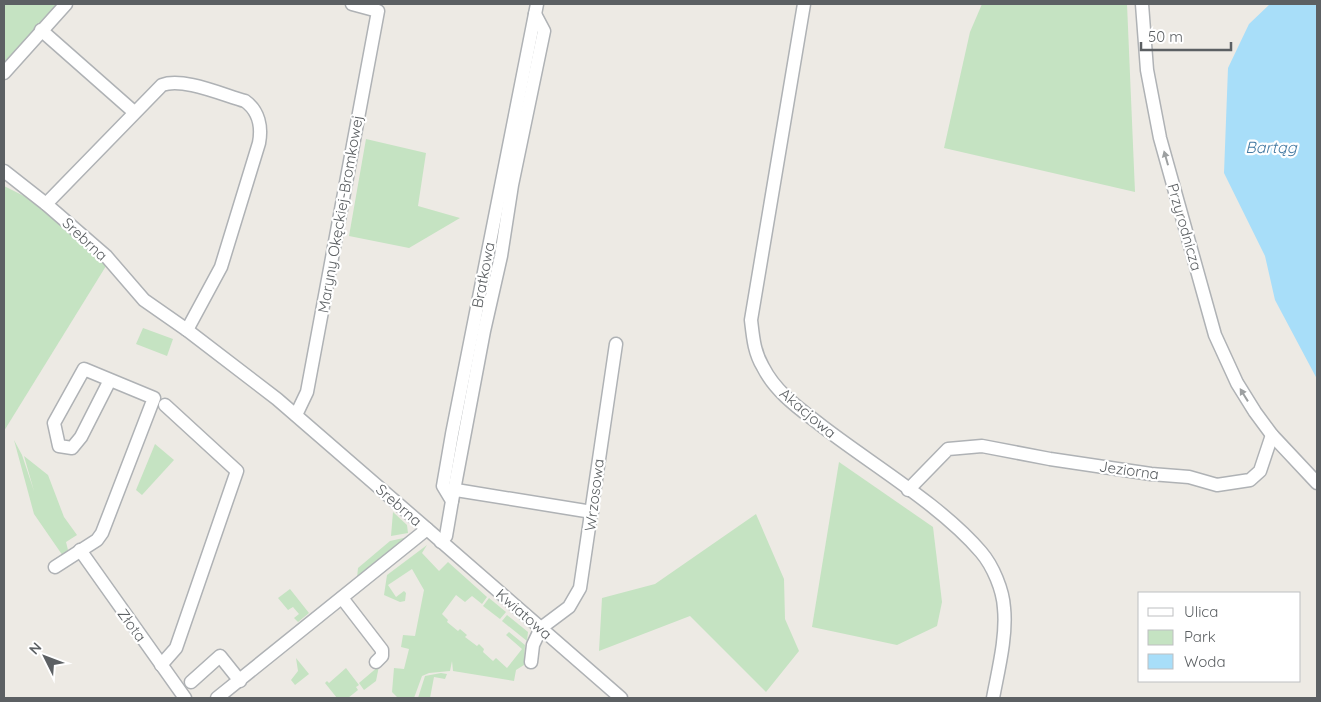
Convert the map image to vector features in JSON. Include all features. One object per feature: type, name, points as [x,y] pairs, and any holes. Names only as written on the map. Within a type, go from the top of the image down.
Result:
[{"type":"street","points":[[4,73],[66,4]]},
{"type":"street","name":"Maryny Okęckiej-Bromkowej","points":[[296,415],[308,392],[378,11],[352,4]]},
{"type":"street","name":"Akacjowa","points":[[804,4],[751,320],[754,346],[763,368],[779,391],[842,442],[957,528],[983,554],[997,580],[1004,608],[1000,660],[993,698]]},
{"type":"street","name":"Przyrodnicza","points":[[1142,4],[1147,70],[1160,138],[1215,335],[1237,383],[1272,435]]},
{"type":"street","points":[[441,542],[446,536],[482,340],[501,256],[512,185],[544,31],[536,9]]},
{"type":"street","points":[[41,30],[134,112]]},
{"type":"street","points":[[46,204],[162,85],[169,82],[186,84],[245,101],[249,104],[255,110],[260,125],[259,144],[221,267],[187,330]]},
{"type":"street","name":"Srebrna","points":[[4,171],[46,204],[106,256],[144,300],[187,330],[296,415],[426,529],[218,698]]},
{"type":"street","name":"Wrzosowa","points":[[540,628],[569,607],[580,588],[616,344]]},
{"type":"street","points":[[56,567],[97,540],[102,533],[154,398],[84,369],[54,424],[59,446],[72,448],[81,436],[110,380]]},
{"type":"street","points":[[161,665],[176,648],[237,471],[165,405]]},
{"type":"street","points":[[1272,435],[1317,484]]},
{"type":"street","name":"Jeziorna","points":[[908,490],[940,455],[948,449],[982,446],[1050,459],[1151,474],[1189,477],[1217,485],[1237,483],[1250,480],[1260,471],[1272,435]]},
{"type":"street","points":[[454,496],[592,512]]},
{"type":"street","name":"Kwiatowa","points":[[426,529],[622,698]]},
{"type":"street","name":"Złota","points":[[80,550],[185,698]]},
{"type":"street","points":[[342,598],[382,650],[382,656],[376,662]]},
{"type":"street","points":[[531,662],[533,645],[540,628]]},
{"type":"street","points":[[191,682],[220,656],[240,680]]},
{"type":"green space","points":[[4,4],[61,4],[4,71]]},
{"type":"green space","points":[[982,4],[1127,4],[1135,192],[944,148],[970,32]]},
{"type":"green space","points":[[366,139],[426,153],[418,206],[460,218],[409,248],[349,236]]},
{"type":"green space","points":[[4,186],[44,206],[106,261],[106,266],[4,431]]},
{"type":"green space","points":[[143,328],[173,339],[167,356],[136,344]]},
{"type":"green space","points":[[14,440],[22,455],[34,491],[24,456],[48,475],[64,517],[77,535],[66,542],[68,550],[63,556],[34,514]]},
{"type":"green space","points":[[155,444],[174,460],[142,495],[136,490]]},
{"type":"green space","points":[[839,462],[933,527],[942,602],[937,626],[897,645],[812,627]]},
{"type":"green space","points":[[393,512],[407,525],[408,533],[391,536]]},
{"type":"green space","points":[[756,514],[784,579],[785,619],[799,651],[766,692],[690,616],[599,651],[602,598],[655,584]]},
{"type":"green space","points":[[408,537],[357,578],[358,568],[390,541]]},
{"type":"green space","points":[[427,545],[422,553],[439,571],[448,562],[487,597],[482,604],[472,596],[465,602],[456,595],[442,614],[448,620],[447,622],[458,631],[460,629],[467,635],[465,637],[477,646],[479,644],[484,649],[483,652],[493,661],[496,658],[507,668],[522,649],[506,635],[509,632],[525,645],[524,665],[516,670],[514,681],[453,671],[452,661],[450,671],[429,673],[422,676],[414,698],[398,698],[392,692],[394,668],[404,669],[409,649],[401,647],[403,635],[415,636],[424,590],[412,569],[388,585],[396,597],[404,591],[406,593],[405,601],[400,602],[384,595],[387,575]]},
{"type":"green space","points":[[290,589],[309,613],[298,622],[294,618],[299,614],[293,607],[288,610],[278,598]]},
{"type":"green space","points":[[489,598],[506,612],[500,619],[483,606]]},
{"type":"green space","points":[[507,615],[528,632],[527,641],[502,621]]},
{"type":"green space","points":[[296,658],[309,674],[295,685],[291,680],[298,671]]},
{"type":"green space","points":[[379,666],[376,681],[364,690],[359,683]]},
{"type":"green space","points":[[346,668],[359,685],[356,687],[358,690],[348,698],[337,698],[325,683],[327,681],[329,683]]},
{"type":"green space","points":[[441,673],[447,674],[445,679],[434,677],[430,698],[418,698],[425,676]]},
{"type":"water","name":"Bartąg","points":[[1270,4],[1317,4],[1317,379],[1275,300],[1265,256],[1224,173],[1228,68],[1249,24]]}]
